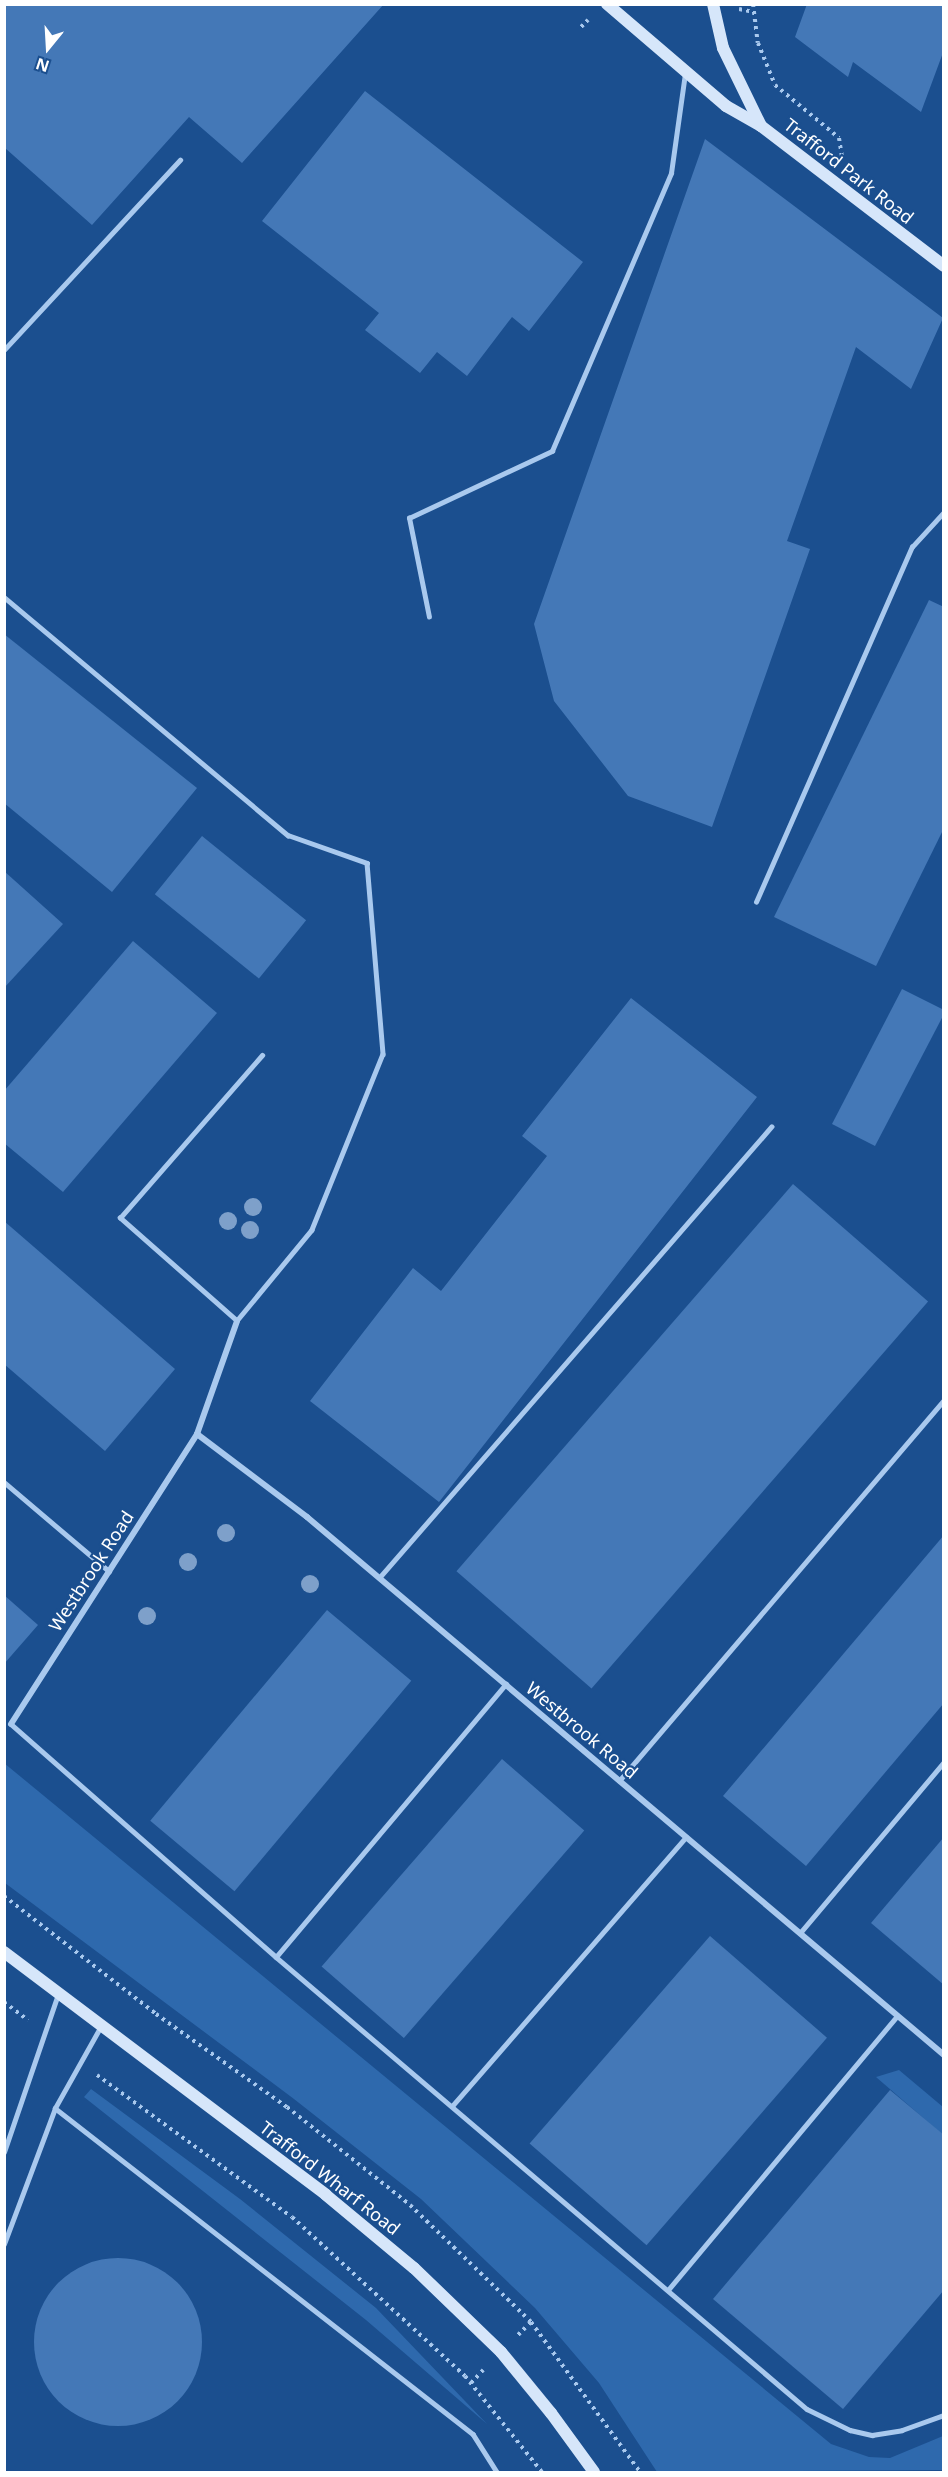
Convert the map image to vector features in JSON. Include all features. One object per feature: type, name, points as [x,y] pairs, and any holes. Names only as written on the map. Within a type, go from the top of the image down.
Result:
[{"type":"street","name":"Trafford Park Road","points":[[608,4],[685,73],[726,106],[761,126],[849,191],[944,266]]},
{"type":"street","name":"Trafford Park Road","points":[[712,4],[723,48],[761,126]]},
{"type":"street","name":"Westbrook Road","points":[[11,1724],[197,1434],[237,1322]]},
{"type":"street","name":"Westbrook Road","points":[[197,1434],[307,1517],[944,2055]]},
{"type":"street","name":"Trafford Wharf Road","points":[[4,1952],[326,2195],[414,2268],[501,2352],[594,2472]]},
{"type":"lane","points":[[429,617],[409,518],[552,451],[671,173],[685,73]]},
{"type":"lane","points":[[4,350],[180,159]]},
{"type":"lane","points":[[756,902],[912,547],[944,512]]},
{"type":"lane","points":[[4,597],[288,835],[367,863],[383,1054],[312,1230],[237,1322],[120,1218],[262,1055]]},
{"type":"lane","points":[[379,1578],[771,1127]]},
{"type":"lane","points":[[619,1781],[944,1400]]},
{"type":"lane","points":[[4,1482],[109,1571]]},
{"type":"lane","points":[[276,1957],[506,1684]]},
{"type":"lane","points":[[11,1724],[276,1957],[453,2105],[807,2409],[850,2430],[872,2435],[902,2430],[944,2415]]},
{"type":"lane","points":[[800,1933],[944,1762]]},
{"type":"lane","points":[[453,2105],[686,1837]]},
{"type":"lane","points":[[4,2152],[58,1994]]},
{"type":"lane","points":[[668,2290],[897,2016]]},
{"type":"lane","points":[[4,2244],[55,2108],[101,2026]]},
{"type":"lane","points":[[55,2108],[473,2434],[497,2472]]},
{"type":"path","points":[[753,4],[754,28],[765,65],[775,85],[839,138],[849,191]]},
{"type":"path","points":[[4,1896],[156,2014],[287,2107],[410,2205],[531,2322],[640,2472]]},
{"type":"path","points":[[4,2002],[44,2033]]},
{"type":"path","points":[[81,2062],[292,2217],[465,2376],[542,2472]]},
{"type":"shaded area","points":[[4,1763],[831,2444],[869,2457],[890,2458],[943,2436],[943,2470],[657,2472],[599,2383],[535,2308],[421,2199],[294,2099],[5,1883]]},
{"type":"shaded area","points":[[899,2070],[943,2107],[943,2135],[876,2077]]},
{"type":"shaded area","points":[[91,2089],[240,2199],[376,2308],[487,2424],[366,2320],[84,2097]]},
{"type":"building","points":[[5,4],[384,4],[242,163],[189,117],[92,225],[5,148]]},
{"type":"building","points":[[807,4],[944,4],[944,50],[921,112],[853,62],[848,77],[795,37]]},
{"type":"building","points":[[365,91],[583,262],[529,331],[512,317],[467,376],[437,352],[420,373],[365,330],[379,313],[262,221]]},
{"type":"building","points":[[705,139],[943,318],[911,389],[856,347],[787,541],[810,549],[712,827],[628,796],[554,701],[534,624]]},
{"type":"building","points":[[929,600],[944,607],[944,828],[876,966],[774,917]]},
{"type":"building","points":[[4,634],[197,788],[112,892],[4,803]]},
{"type":"building","points":[[202,836],[306,920],[259,979],[155,894]]},
{"type":"building","points":[[4,871],[63,924],[4,988]]},
{"type":"building","points":[[133,941],[217,1013],[63,1192],[4,1143],[4,1091]]},
{"type":"building","points":[[902,989],[944,1010],[944,1014],[875,1146],[832,1124]]},
{"type":"building","points":[[631,998],[757,1097],[439,1502],[310,1401],[413,1268],[441,1291],[547,1156],[522,1136]]},
{"type":"building","points":[[793,1184],[928,1301],[592,1689],[456,1571]]},
{"type":"building","points":[[4,1221],[175,1369],[105,1451],[4,1364]]},
{"type":"building","points":[[944,1535],[944,1703],[806,1866],[723,1796]]},
{"type":"building","points":[[4,1595],[38,1625],[4,1664]]},
{"type":"building","points":[[327,1610],[411,1681],[234,1891],[150,1821]]},
{"type":"building","points":[[502,1759],[584,1831],[404,2038],[322,1967]]},
{"type":"building","points":[[944,1837],[944,1985],[871,1923]]},
{"type":"building","points":[[710,1936],[827,2038],[647,2245],[530,2144]]},
{"type":"building","points":[[890,2090],[944,2135],[944,2290],[843,2409],[713,2299]]},
{"type":"building","points":[[118,2258],[150,2265],[164,2272],[177,2283],[188,2296],[195,2310],[202,2342],[195,2374],[188,2388],[177,2401],[164,2412],[150,2419],[118,2426],[86,2419],[72,2412],[59,2401],[48,2388],[41,2374],[34,2342],[41,2310],[48,2296],[59,2283],[72,2272],[86,2265]]}]
